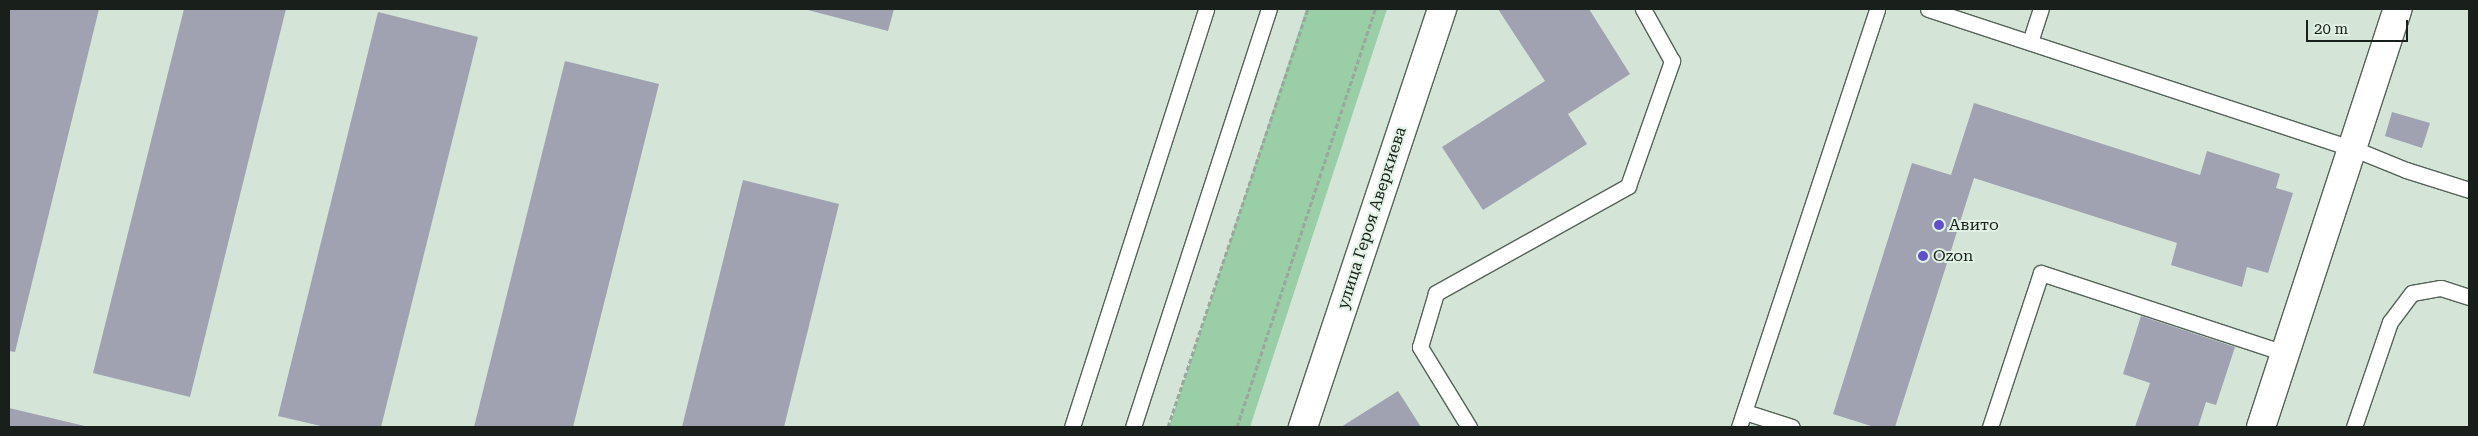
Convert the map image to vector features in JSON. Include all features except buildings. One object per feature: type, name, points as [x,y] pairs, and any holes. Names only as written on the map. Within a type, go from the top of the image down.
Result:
[{"type":"street","name":"улица Героя Аверкиева","points":[[1303,427],[1442,9]]},
{"type":"street","points":[[2260,427],[2398,9]]},
{"type":"lane","points":[[1072,427],[1206,9]]},
{"type":"lane","points":[[1133,427],[1269,9]]},
{"type":"lane","points":[[1469,427],[1420,346],[1436,293],[1628,186],[1672,60],[1643,9]]},
{"type":"lane","points":[[1739,427],[1876,9]]},
{"type":"lane","points":[[1928,9],[2352,148],[2406,170],[2469,190]]},
{"type":"lane","points":[[2030,42],[2041,9]]},
{"type":"lane","points":[[1990,427],[2041,273],[2285,353]]},
{"type":"lane","points":[[2354,427],[2390,322],[2412,293],[2441,288],[2469,297]]},
{"type":"lane","points":[[1744,412],[1792,427]]},
{"type":"path","points":[[1168,427],[1308,9]]},
{"type":"path","points":[[1237,427],[1374,9]]},
{"type":"green space","points":[[1306,9],[1387,9],[1250,427],[1169,427]]},
{"type":"place","name":"Авито","points":[[1939,225]]},
{"type":"place","name":"Ozon","points":[[1923,256]]}]
